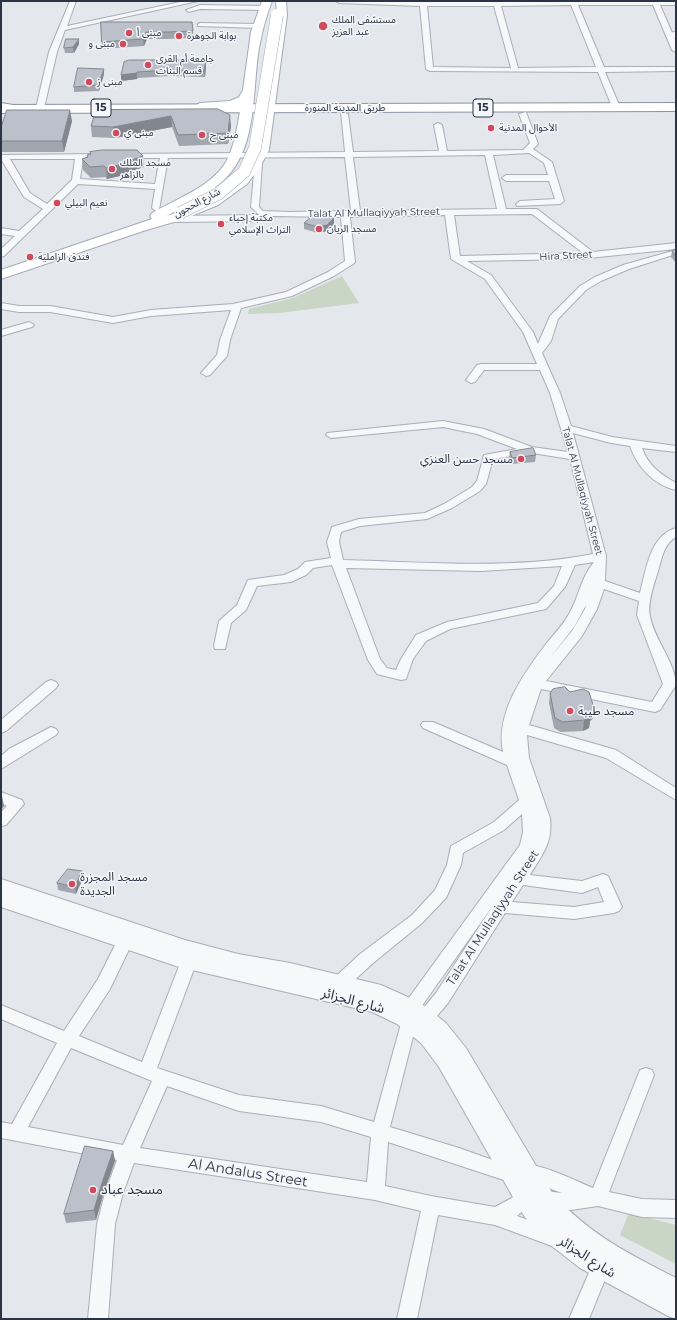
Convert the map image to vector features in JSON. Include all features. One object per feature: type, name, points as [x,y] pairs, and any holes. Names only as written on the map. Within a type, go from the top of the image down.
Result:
[{"type":"highway","name":"طريق المدينة المنورة","points":[[1,110],[245,117],[289,108],[676,107]]},
{"type":"highway","name":"طريق المدينة المنورة","points":[[14,109],[33,111],[188,109],[245,117]]},
{"type":"highway","points":[[1,110],[14,109]]},
{"type":"highway","name":"طريق المدينة المنورة","points":[[268,112],[344,114],[676,113]]},
{"type":"main road","name":"شارع الحجون","points":[[1,267],[168,213],[218,194],[244,172],[255,148],[270,8],[281,1]]},
{"type":"main road","points":[[168,213],[208,206],[239,185],[260,159],[282,15],[281,1]]},
{"type":"main road","points":[[168,213],[210,185],[228,168],[235,155],[245,117],[251,64],[260,16],[270,8]]},
{"type":"main road","points":[[272,85],[281,103],[289,108]]},
{"type":"main road","points":[[188,109],[232,104],[244,99],[249,88]]},
{"type":"main road","name":"شارع الحجون","points":[[1,275],[144,227],[168,213]]},
{"type":"street","points":[[33,111],[53,52],[74,1]]},
{"type":"street","points":[[62,29],[195,1]]},
{"type":"street","points":[[339,1],[676,3]]},
{"type":"street","points":[[423,2],[430,69],[676,69]]},
{"type":"street","points":[[497,2],[515,70]]},
{"type":"street","points":[[574,2],[616,107]]},
{"type":"street","points":[[654,2],[673,37],[676,50]]},
{"type":"street","points":[[259,26],[200,25],[209,21],[210,17],[202,12],[188,10],[200,7],[270,8]]},
{"type":"street","points":[[344,114],[356,213]]},
{"type":"street","points":[[3,157],[235,155],[260,159],[348,155],[525,152],[534,144],[523,114]]},
{"type":"street","points":[[438,125],[443,153]]},
{"type":"street","points":[[515,205],[560,201],[548,162],[528,149]]},
{"type":"street","points":[[488,152],[502,211]]},
{"type":"street","points":[[1,254],[76,181],[79,156]]},
{"type":"street","points":[[164,156],[159,187],[168,213]]},
{"type":"street","points":[[3,157],[27,195],[48,208]]},
{"type":"street","name":"Talat Al Mullaqiyyah Street","points":[[260,159],[255,207],[260,213],[289,215],[449,212],[456,259],[488,277],[528,332],[555,393],[575,456],[600,559],[599,583],[594,604],[585,622],[549,666],[538,684],[528,704],[521,728],[522,758],[543,818],[543,836],[539,849],[518,879],[442,998],[413,1019]]},
{"type":"street","points":[[506,178],[553,178]]},
{"type":"street","points":[[76,181],[159,187]]},
{"type":"street","points":[[449,212],[534,211],[560,232],[576,240],[591,255]]},
{"type":"street","name":"Talat Al Mullaqiyyah Street","points":[[168,213],[275,218],[289,215]]},
{"type":"street","points":[[1,306],[19,309],[50,309],[113,320],[151,312],[237,306],[289,294],[331,274],[350,262],[345,213]]},
{"type":"street","points":[[1,231],[21,234]]},
{"type":"street","points":[[537,353],[546,341],[553,318],[566,303],[583,288],[598,279],[617,271],[674,252],[673,246]]},
{"type":"street","name":"Hira Street","points":[[456,259],[591,255],[673,246]]},
{"type":"street","points":[[601,254],[617,271]]},
{"type":"street","points":[[206,373],[222,356],[225,340],[237,306]]},
{"type":"street","points":[[1,333],[29,325]]},
{"type":"street","points":[[472,380],[481,367],[543,367]]},
{"type":"street","points":[[331,435],[443,424],[480,431],[532,450],[575,456]]},
{"type":"street","points":[[566,428],[611,440],[676,449]]},
{"type":"street","points":[[635,444],[639,458],[654,476],[676,487]]},
{"type":"street","points":[[532,450],[507,452],[488,457],[482,482],[476,489],[448,506],[427,516],[359,523],[336,530],[333,542],[337,563],[374,660],[382,671],[401,676],[407,659],[421,638],[447,626],[542,606],[559,587],[570,562]]},
{"type":"street","points":[[538,684],[654,707],[670,684],[660,655],[650,636],[643,615],[645,599],[655,560],[664,539],[676,532]]},
{"type":"street","points":[[220,646],[225,621],[242,607],[252,584],[287,579],[302,572],[310,564],[337,563],[481,567],[600,559]]},
{"type":"street","name":"Talat Al Mullaqiyyah Street","points":[[413,1019],[524,852],[531,832],[530,810],[508,742],[508,733],[520,698],[537,666],[576,614],[584,598],[589,577],[600,559]]},
{"type":"street","points":[[599,583],[645,599]]},
{"type":"street","points":[[1,728],[51,686]]},
{"type":"street","points":[[428,725],[514,762]]},
{"type":"street","points":[[521,728],[610,754],[676,795]]},
{"type":"street","points":[[1,764],[14,753],[51,732]]},
{"type":"street","points":[[1,797],[17,804],[1,821]]},
{"type":"street","points":[[340,983],[366,959],[417,920],[441,894],[454,865],[456,850],[499,826],[527,801]]},
{"type":"street","points":[[500,907],[574,913],[614,907],[603,880],[582,887],[518,879]]},
{"type":"street","name":"شارع الجزائر","points":[[1,886],[111,924],[206,954],[381,993],[413,1019],[446,1060],[527,1186],[559,1218],[581,1237],[676,1290]]},
{"type":"street","name":"شارع الجزائر","points":[[1,899],[188,961],[233,973],[286,983],[376,1005],[413,1019]]},
{"type":"street","points":[[9,1131],[104,984],[125,941]]},
{"type":"street","points":[[98,1319],[102,1292],[102,1251],[110,1210],[154,1075],[188,961]]},
{"type":"street","points":[[1,1012],[154,1075],[238,1103],[321,1114],[380,1132],[571,1202],[598,1198]]},
{"type":"street","points":[[375,1192],[380,1132],[413,1019]]},
{"type":"street","points":[[598,1198],[646,1075]]},
{"type":"street","name":"Al Andalus Street","points":[[9,1131],[129,1154],[375,1192],[431,1205],[495,1216],[558,1239]]},
{"type":"street","points":[[527,1186],[598,1198],[642,1208],[676,1209]]},
{"type":"street","points":[[495,1216],[512,1209],[527,1186]]},
{"type":"street","name":"شارع الجزائر","points":[[527,1186],[538,1218],[558,1239],[601,1267],[676,1308]]},
{"type":"street","points":[[406,1319],[431,1205]]},
{"type":"street","points":[[579,1319],[601,1267]]},
{"type":"green space","points":[[342,276],[359,303],[279,313],[248,314],[249,309],[293,298]]},
{"type":"green space","points":[[629,1213],[676,1225],[676,1264],[620,1235]]},
{"type":"building","points":[[101,22],[192,22],[193,31],[146,32],[143,39],[102,42]]},
{"type":"building","points":[[66,39],[79,39],[73,47],[64,48]]},
{"type":"building","points":[[129,60],[206,60],[204,71],[170,70],[137,72],[121,75],[124,62]]},
{"type":"building","name":"مبنى ز","points":[[78,68],[104,69],[98,85],[74,87]]},
{"type":"building","points":[[218,109],[230,115],[228,133],[178,135],[171,116],[113,127],[91,126],[96,110]]},
{"type":"building","points":[[7,110],[70,110],[62,141],[1,141],[1,128]]},
{"type":"building","points":[[102,150],[137,150],[143,156],[126,162],[127,163],[106,168],[104,166],[90,167],[82,159],[88,157],[87,155],[91,154],[90,152]]},
{"type":"building","points":[[320,215],[334,218],[327,225],[318,227],[304,223],[311,217]]},
{"type":"building","points":[[676,249],[676,256],[672,251]]},
{"type":"building","points":[[533,448],[536,455],[512,458],[510,452]]},
{"type":"building","name":"مسجد طيبة","points":[[565,687],[570,692],[583,689],[589,692],[594,708],[591,712],[591,718],[563,722],[555,718],[550,693],[553,689]]},
{"type":"building","points":[[68,869],[82,871],[75,887],[57,883]]},
{"type":"building","name":"مسجد عباد","points":[[85,1146],[113,1151],[94,1210],[64,1214]]},
{"type":"place","name":"مستشفى الملك عبد العزيز","points":[[323,26]]},
{"type":"place","name":"مبنى أ","points":[[129,33]]},
{"type":"place","name":"بوابة الجوهرة","points":[[179,36]]},
{"type":"place","name":"مبنى و","points":[[123,44]]},
{"type":"place","name":"جامعة أم القرى قسم البنات","points":[[148,65]]},
{"type":"place","name":"مبنى ز","points":[[89,82]]},
{"type":"place","name":"الأحوال المدنية","points":[[491,128]]},
{"type":"place","name":"مبنى ي","points":[[116,133]]},
{"type":"place","name":"مبنى ح","points":[[202,135]]},
{"type":"place","name":"مسجد الملك بالزاهر","points":[[112,169]]},
{"type":"place","name":"نعيم البيلي","points":[[57,203]]},
{"type":"place","name":"مكتبة إحياء التراث الإسلامي","points":[[221,224]]},
{"type":"place","name":"مسجد الريان","points":[[319,229]]},
{"type":"place","name":"فندق الزاملية","points":[[30,257]]},
{"type":"place","name":"مسجد حسن العنزي","points":[[521,459]]},
{"type":"place","name":"مسجد طيبة","points":[[570,711]]},
{"type":"place","name":"مسجد المجزرة الجديدة","points":[[72,884]]},
{"type":"place","name":"مسجد عباد","points":[[93,1190]]}]
